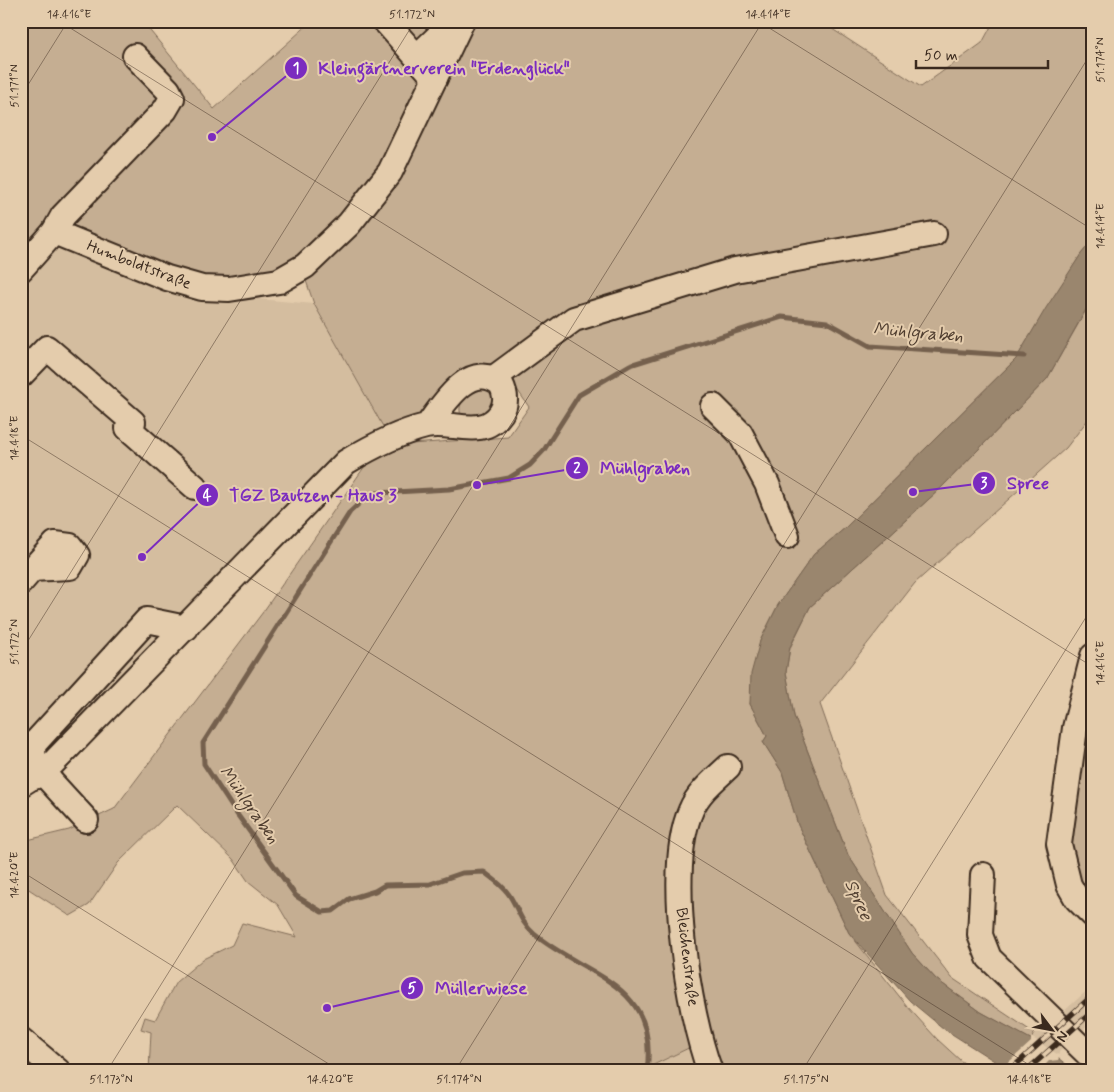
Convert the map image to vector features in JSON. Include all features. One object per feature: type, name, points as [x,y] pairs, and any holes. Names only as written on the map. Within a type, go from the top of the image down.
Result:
[{"type":"street","points":[[385,21],[435,78]]},
{"type":"street","points":[[420,59],[425,49],[448,27],[443,21]]},
{"type":"street","name":"Humboldtstraße","points":[[54,232],[167,278],[202,288],[229,289],[279,281],[305,266],[366,205],[390,172],[462,21]]},
{"type":"street","points":[[21,269],[54,232],[63,216],[165,110],[172,98],[168,90],[136,56]]},
{"type":"street","points":[[494,378],[574,319],[735,270],[934,234]]},
{"type":"street","points":[[21,375],[47,348],[133,422],[128,428],[195,487]]},
{"type":"street","points":[[32,778],[51,765],[346,462],[374,445],[428,425],[475,428],[487,425],[498,417],[506,400],[501,384],[494,378],[476,376],[465,382],[447,400],[428,425]]},
{"type":"street","points":[[712,406],[740,433],[767,484],[787,536]]},
{"type":"street","points":[[32,778],[33,745],[147,620],[186,628]]},
{"type":"street","points":[[1093,656],[1075,728],[1059,844],[1063,868],[1069,885],[1076,899],[1093,915]]},
{"type":"street","name":"Bleichenstraße","points":[[710,1071],[699,1043],[680,920],[680,867],[683,839],[691,810],[704,790],[728,768]]},
{"type":"street","points":[[32,778],[86,820]]},
{"type":"street","points":[[983,875],[980,935],[989,958],[1093,1059]]},
{"type":"street","points":[[21,1040],[58,1071]]},
{"type":"shaded area","points":[[21,21],[142,21],[214,109],[312,21],[460,21],[380,179],[280,276],[202,284],[50,224],[21,256]]},
{"type":"shaded area","points":[[468,21],[820,21],[921,87],[982,43],[994,21],[1093,21],[1093,240],[1081,254],[1016,359],[845,528],[814,554],[778,605],[760,641],[750,704],[767,736],[763,742],[782,772],[798,825],[849,933],[907,1006],[937,1039],[961,1061],[977,1071],[710,1071],[699,1043],[647,1068],[647,1071],[149,1071],[151,1032],[141,1029],[145,1017],[155,1020],[176,982],[203,959],[232,945],[242,923],[297,937],[278,905],[248,881],[233,859],[177,805],[118,863],[89,905],[70,916],[21,884],[21,846],[23,841],[69,830],[114,809],[263,612],[367,463],[411,444],[508,437],[529,407],[498,361],[469,373],[423,416],[385,430],[314,304],[303,272],[359,231]]},
{"type":"shaded area","points":[[50,250],[68,250],[160,290],[314,304],[385,430],[40,764],[21,772],[21,281]]},
{"type":"shaded area","points":[[1093,298],[1093,413],[1066,448],[915,583],[820,704],[887,895],[952,978],[1034,1033],[1031,1040],[981,1012],[936,979],[912,953],[848,855],[794,716],[786,672],[790,648],[810,607],[940,489],[1047,379]]},
{"type":"shaded area","points":[[478,386],[491,390],[496,399],[491,413],[469,418],[461,415],[460,406],[462,402]]},
{"type":"shaded area","points":[[1093,697],[1093,901],[1074,881],[1067,846],[1087,720]]},
{"type":"shaded area","points":[[1093,985],[1093,1021],[1059,1052],[1058,1060],[1039,1071],[999,1071],[1031,1042],[1034,1033],[1041,1032]]},
{"type":"shaded area","points":[[699,1043],[710,1071],[647,1071],[648,1068]]},
{"type":"water","points":[[1093,240],[1093,297],[1047,379],[940,489],[810,607],[790,647],[786,672],[794,716],[848,855],[912,953],[936,979],[981,1012],[1038,1043],[1075,1071],[1010,1071],[944,1029],[910,1001],[849,933],[798,825],[782,772],[763,742],[767,736],[750,704],[751,674],[760,641],[778,605],[814,554],[845,528],[1016,359],[1046,308],[1081,254]]},
{"type":"pier","points":[[1031,1037],[1060,1056],[1058,1060],[1049,1061],[1039,1071],[1004,1071],[1001,1069],[1031,1042]]},
{"type":"waterway","name":"Mühlgraben","points":[[647,1071],[648,1041],[642,1018],[630,1000],[614,985],[554,949],[534,934],[525,924],[507,892],[484,872],[462,873],[430,884],[385,885],[375,891],[349,899],[333,911],[322,912],[296,896],[234,810],[204,764],[203,743],[350,512],[363,500],[377,493],[449,489],[509,478],[530,465],[544,450],[579,395],[630,365],[782,317],[827,322],[870,346],[1024,356]]},
{"type":"railway","points":[[1009,1071],[1093,995]]},
{"type":"railway","points":[[1026,1071],[1093,1011]]},
{"type":"place","name":"Kleingärtnerverein \"Erdenglück\"","points":[[212,137]]},
{"type":"place","name":"Mühlgraben","points":[[477,485]]},
{"type":"place","name":"Spree","points":[[913,492]]},
{"type":"place","name":"TGZ Bautzen - Haus 3","points":[[142,557]]},
{"type":"place","name":"Müllerwiese","points":[[327,1008]]}]
